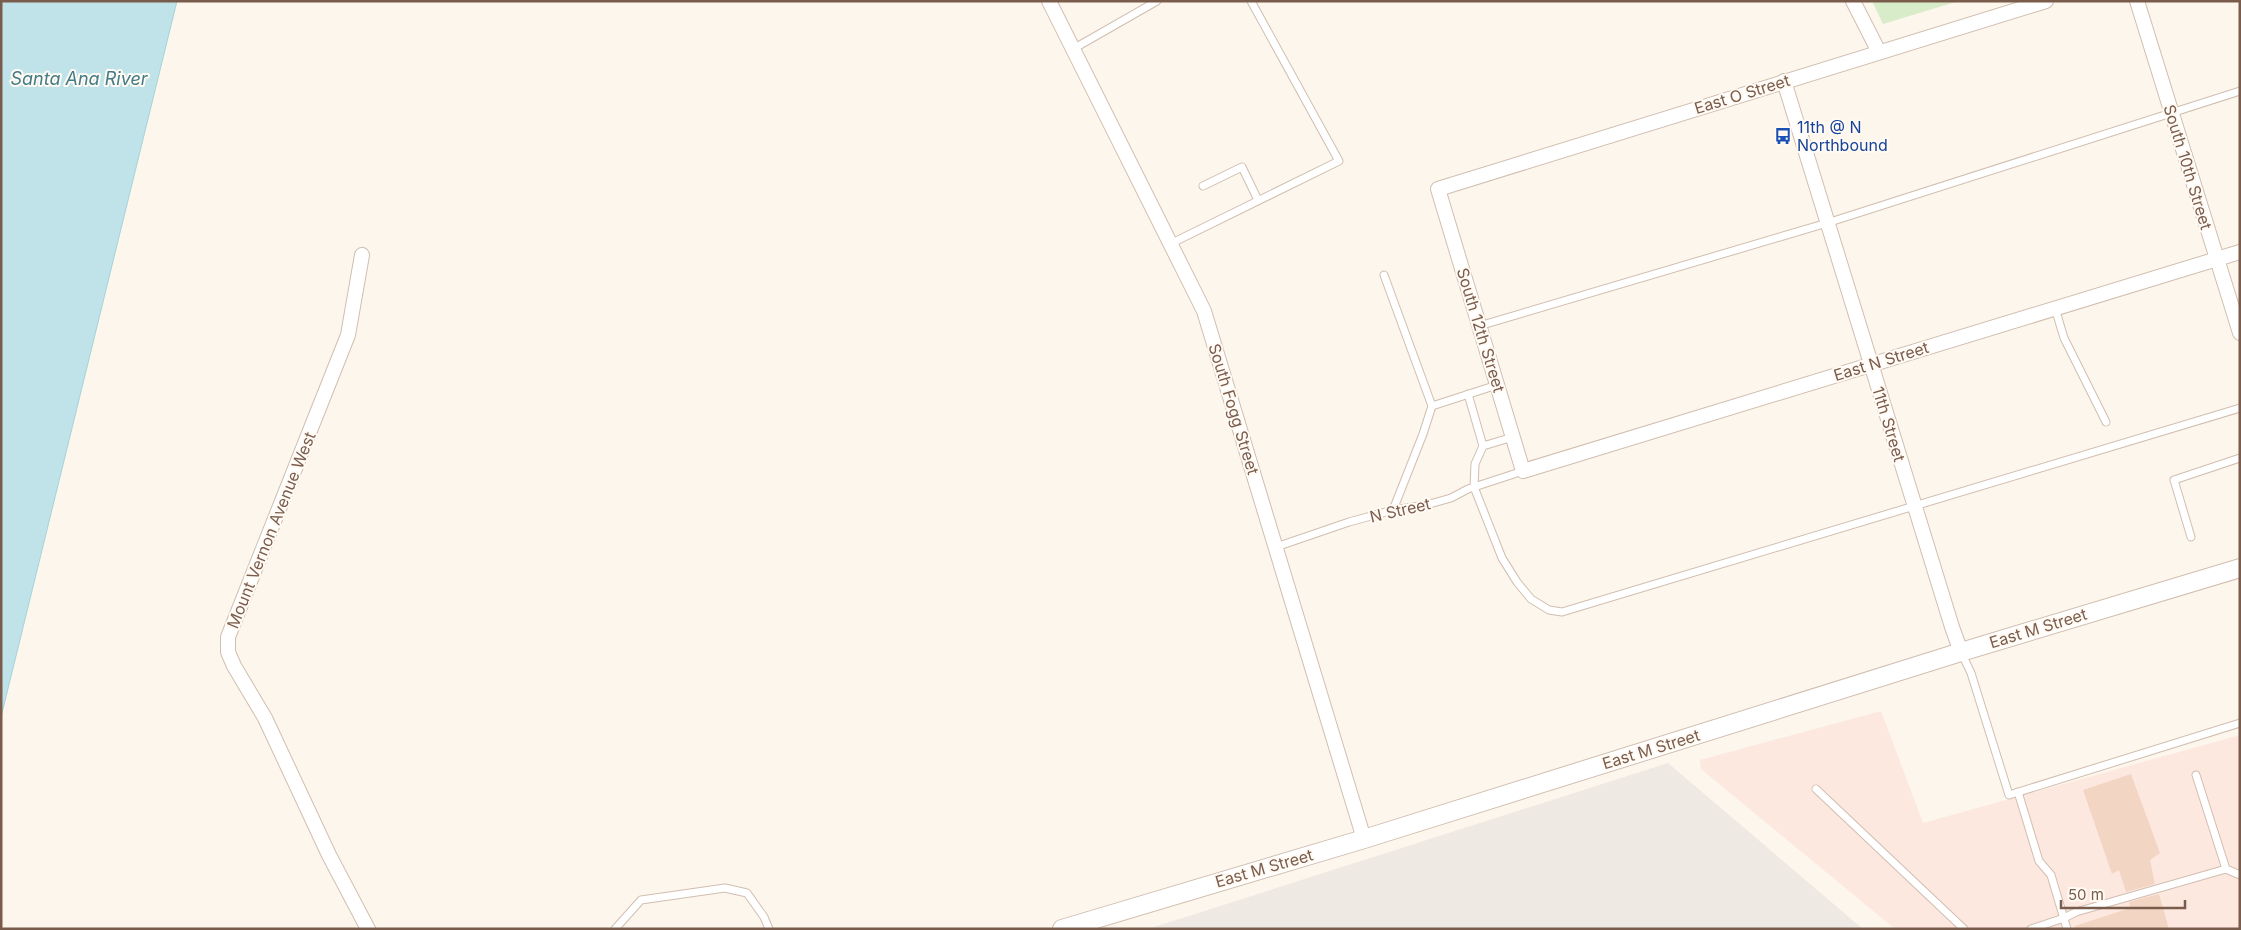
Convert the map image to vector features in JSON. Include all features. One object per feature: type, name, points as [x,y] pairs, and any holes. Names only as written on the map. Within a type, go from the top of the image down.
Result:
[{"type":"street","name":"South Fogg Street","points":[[1050,1],[1204,312],[1364,839]]},
{"type":"street","points":[[1853,1],[1879,52]]},
{"type":"street","name":"East O Street","points":[[1438,189],[2046,1]]},
{"type":"street","name":"South 10th Street","points":[[2137,1],[2240,333]]},
{"type":"street","name":"11th Street","points":[[1784,81],[1870,364],[1961,652]]},
{"type":"street","name":"South 12th Street","points":[[1438,189],[1523,470]]},
{"type":"street","name":"East N Street","points":[[1523,470],[2240,252]]},
{"type":"street","name":"Mount Vernon Avenue West","points":[[362,255],[348,335],[228,637],[228,652],[265,718],[329,855],[368,929]]},
{"type":"street","name":"East M Street","points":[[1062,929],[1364,839],[1961,652],[2240,568]]},
{"type":"lane","points":[[1073,49],[1157,1]]},
{"type":"lane","points":[[1170,244],[1339,161],[1251,1]]},
{"type":"lane","points":[[1479,326],[1827,223],[2240,91]]},
{"type":"lane","points":[[1203,186],[1242,168],[1258,200]]},
{"type":"lane","points":[[1384,274],[1432,406],[1424,434],[1393,510]]},
{"type":"lane","points":[[2055,308],[2064,338],[2106,422]]},
{"type":"lane","points":[[1432,406],[1497,385]]},
{"type":"lane","points":[[1468,394],[1483,446],[1475,464],[1474,487],[1502,558],[1517,582],[1540,606],[1562,612],[2240,408]]},
{"type":"lane","points":[[1483,446],[1513,437]]},
{"type":"lane","points":[[2190,537],[2174,480],[2240,458]]},
{"type":"lane","name":"N Street","points":[[1276,547],[1350,522],[1393,510],[1426,505],[1451,498],[1474,487],[1523,470]]},
{"type":"lane","points":[[1961,652],[1971,673],[2009,795],[2240,723]]},
{"type":"lane","points":[[2196,775],[2226,869]]},
{"type":"lane","points":[[1816,789],[1964,929]]},
{"type":"lane","points":[[2018,792],[2038,861],[2051,875],[2067,929]]},
{"type":"lane","points":[[2031,929],[2076,912],[2226,869],[2240,875]]},
{"type":"lane","points":[[615,929],[640,900],[725,888],[747,893],[764,917],[769,929]]},
{"type":"shaded area","points":[[1881,711],[1923,823],[2240,735],[2240,929],[1895,929],[1701,769],[1700,760]]},
{"type":"shaded area","points":[[1668,763],[1863,929],[1148,929]]},
{"type":"green space","points":[[1872,1],[1959,1],[1883,24]]},
{"type":"water","name":"Santa Ana River","points":[[1,1],[177,1],[1,717]]},
{"type":"building","points":[[2131,774],[2160,853],[2150,860],[2155,884],[2126,892],[2119,870],[2112,874],[2083,790]]},
{"type":"building","points":[[2159,894],[2169,929],[2075,929],[2075,926],[2130,908],[2129,902]]},
{"type":"place","name":"11th @ N Northbound","points":[[1783,136]]}]
